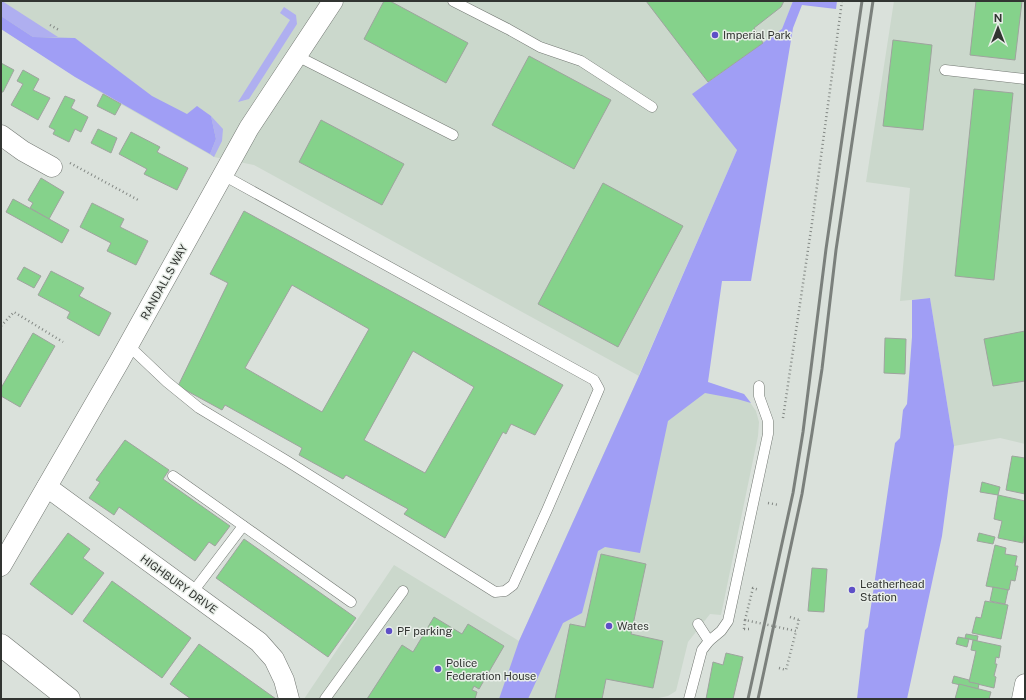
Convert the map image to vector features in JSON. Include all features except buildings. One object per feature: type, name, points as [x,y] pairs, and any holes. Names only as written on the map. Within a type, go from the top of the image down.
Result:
[{"type":"main road","points":[[1,645],[69,699]]},
{"type":"street","name":"RANDALLS WAY","points":[[1,566],[129,346],[249,128],[334,1]]},
{"type":"street","points":[[1,135],[23,151],[60,165]]},
{"type":"street","name":"HIGHBURY DRIVE","points":[[47,487],[259,642],[274,659],[284,680],[289,699]]},
{"type":"street","points":[[1022,699],[1025,684]]},
{"type":"lane","points":[[453,1],[540,47],[581,62],[652,107]]},
{"type":"lane","points":[[297,56],[452,135]]},
{"type":"lane","points":[[945,70],[1025,79]]},
{"type":"lane","points":[[129,346],[167,382],[199,408],[287,461],[494,592],[505,591],[513,585],[599,389],[594,380],[223,175]]},
{"type":"lane","points":[[690,699],[702,650],[709,640],[721,631],[728,621],[768,434],[768,421],[759,396],[759,386]]},
{"type":"lane","points":[[173,476],[351,602]]},
{"type":"lane","points":[[192,593],[243,526]]},
{"type":"lane","points":[[325,699],[403,591]]},
{"type":"lane","points":[[698,624],[709,640]]},
{"type":"path","points":[[768,434],[782,421],[812,223],[842,1]]},
{"type":"path","points":[[50,25],[59,30]]},
{"type":"path","points":[[60,165],[140,201]]},
{"type":"path","points":[[1,326],[14,312],[63,342]]},
{"type":"path","points":[[749,630],[744,628],[753,588],[759,590]]},
{"type":"path","points":[[779,668],[786,670],[799,620],[790,617]]},
{"type":"path","points":[[745,620],[796,631]]},
{"type":"shaded area","points":[[1,1],[793,1],[737,150],[639,375],[744,394],[756,411],[759,422],[758,436],[721,615],[710,614],[688,642],[676,691],[668,696],[654,699],[304,699],[394,565],[519,641],[639,376],[254,165],[214,157],[103,94],[1,29]]},
{"type":"shaded area","points":[[1,1],[58,37],[33,37],[1,16]]},
{"type":"shaded area","points":[[793,1],[837,1],[836,9],[802,5],[793,28],[751,281],[722,281],[708,382],[744,394],[751,403],[705,393],[668,421],[640,553],[605,547],[598,551],[582,613],[563,623],[528,699],[499,699],[519,641],[639,376],[737,150],[692,94],[782,29]]},
{"type":"shaded area","points":[[894,1],[1025,1],[1025,444],[1000,438],[954,446],[930,298],[900,301],[910,188],[866,182]]},
{"type":"shaded area","points":[[284,7],[296,15],[297,24],[249,99],[238,102],[290,20],[280,13]]},
{"type":"shaded area","points":[[1,16],[33,37],[75,38],[152,96],[187,114],[197,106],[211,116],[216,139],[210,154],[75,77],[1,29]]},
{"type":"shaded area","points":[[211,116],[223,129],[222,141],[214,157],[210,154],[216,139]]},
{"type":"shaded area","points":[[930,298],[954,446],[942,536],[907,699],[857,699],[865,630],[868,627],[895,443],[900,438],[903,410],[907,404],[912,337],[912,300]]},
{"type":"railway","points":[[748,699],[793,493],[803,432],[826,249],[862,1]]},
{"type":"railway","points":[[758,699],[802,494],[822,369],[836,250],[873,1]]},
{"type":"place","name":"Imperial Park","points":[[715,35]]},
{"type":"place","name":"Leatherhead Station","points":[[852,590]]},
{"type":"place","name":"Wates","points":[[609,626]]},
{"type":"place","name":"PF parking","points":[[389,631]]},
{"type":"place","name":"Police Federation House","points":[[438,669]]}]
